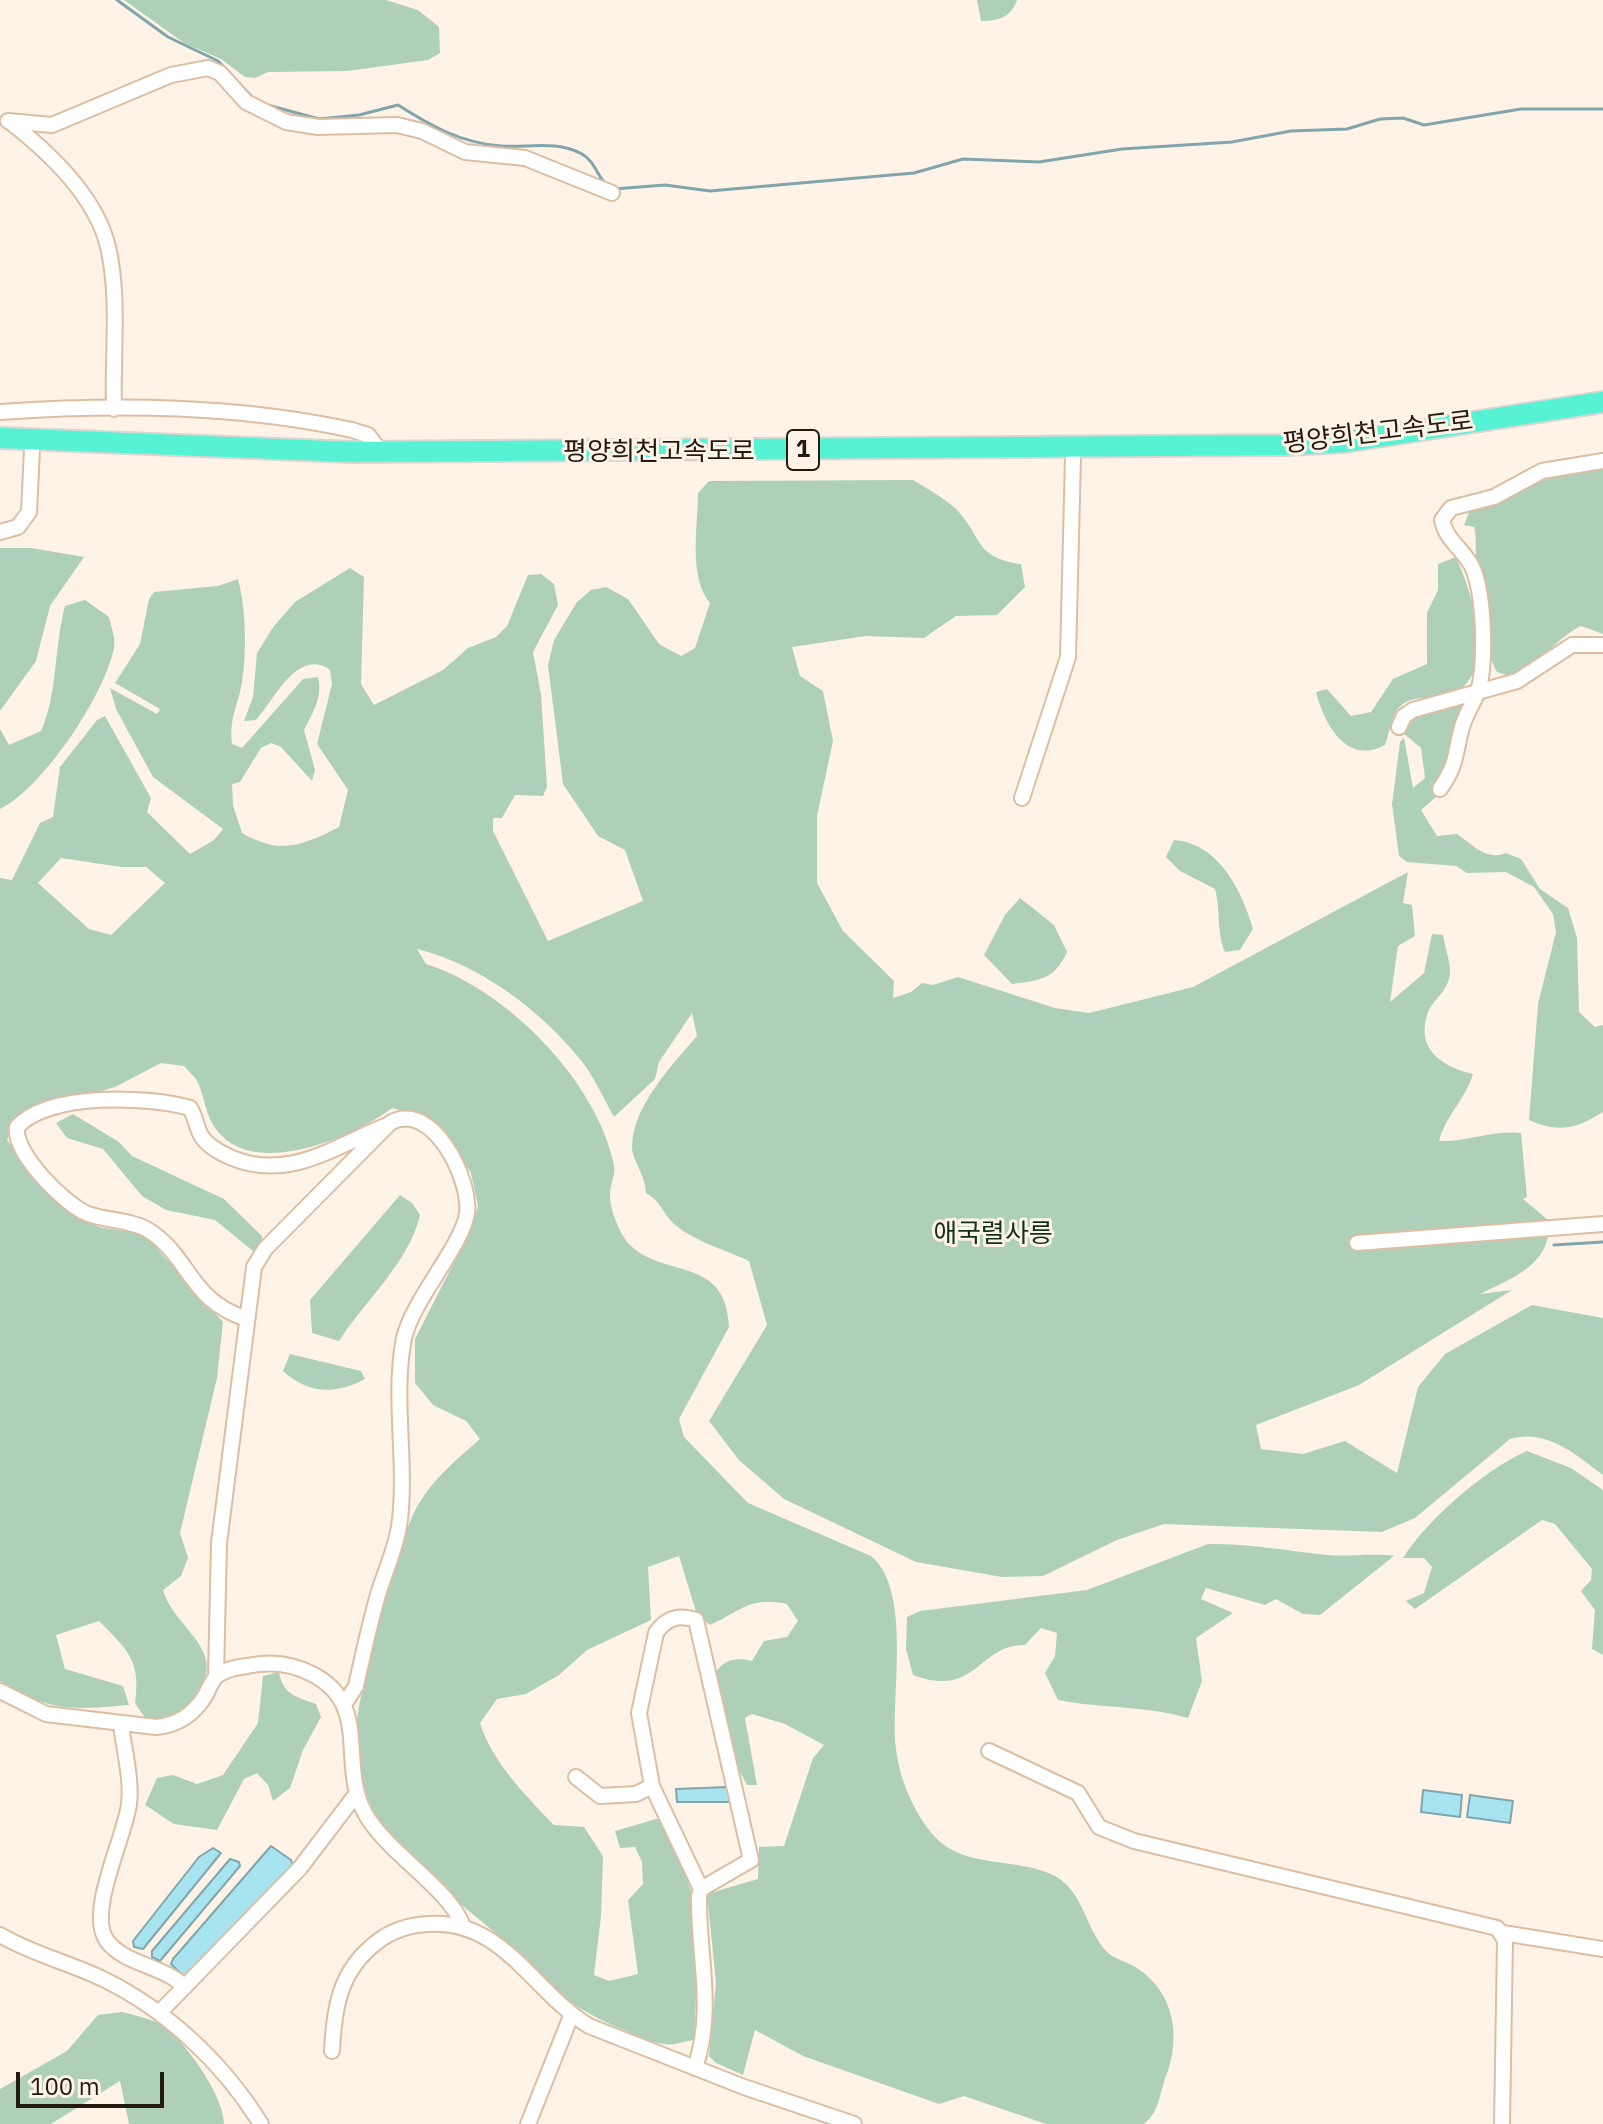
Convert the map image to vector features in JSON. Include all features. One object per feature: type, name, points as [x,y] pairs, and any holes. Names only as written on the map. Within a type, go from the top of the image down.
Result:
[{"type":"highway","name":"평양희천고속도로","points":[[0,438],[381,452],[1286,445],[1344,442],[1603,402]]},
{"type":"highway","name":"평양희천고속도로","points":[[0,448],[279,458],[804,464],[1272,454],[1367,447],[1603,410]]},
{"type":"street","points":[[4,118],[52,125],[171,75],[208,68],[220,73],[246,102],[286,122],[318,127],[397,125],[422,131],[451,149],[525,158],[612,193]]},
{"type":"street","points":[[4,118],[61,165],[103,230],[112,282],[114,409]]},
{"type":"street","points":[[0,412],[196,407],[309,421],[368,435],[381,452]]},
{"type":"street","points":[[0,532],[18,527],[29,512],[32,449]]},
{"type":"street","points":[[1022,798],[1068,657],[1073,457]]},
{"type":"street","points":[[1440,789],[1453,772],[1462,725],[1477,694],[1481,675],[1480,604],[1472,566],[1444,529],[1442,520],[1447,512],[1460,504],[1503,493],[1542,471],[1603,461]]},
{"type":"street","points":[[1399,727],[1404,716],[1413,710],[1517,681],[1572,645],[1603,645]]},
{"type":"street","points":[[247,1319],[223,1311],[210,1301],[165,1245],[147,1230],[91,1215],[69,1202],[23,1153],[16,1135],[17,1127],[37,1113],[68,1105],[114,1099],[171,1103],[190,1108],[203,1139],[225,1155],[263,1167],[281,1167],[305,1162],[399,1118],[416,1119],[432,1130],[460,1172],[467,1190],[467,1217],[421,1298],[404,1337],[399,1526],[356,1686],[345,1703]]},
{"type":"street","points":[[0,1691],[46,1714],[121,1725],[156,1727],[180,1721],[200,1704],[216,1676],[219,1543],[247,1319],[258,1258],[390,1123]]},
{"type":"street","points":[[1357,1243],[1603,1224]]},
{"type":"street","points":[[695,2068],[705,2040],[707,2017],[699,1906],[701,1889],[652,1786],[639,1713],[656,1633],[663,1622],[686,1617],[696,1620],[751,1860],[701,1889]]},
{"type":"street","points":[[216,1676],[245,1666],[270,1663],[296,1665],[334,1687],[345,1703],[357,1793],[366,1816],[390,1846],[457,1911],[462,1924]]},
{"type":"street","points":[[121,1725],[129,1807],[102,1909],[101,1929],[116,1950],[175,1977],[185,1987]]},
{"type":"street","points":[[989,1751],[1078,1793],[1099,1827],[1134,1841],[1475,1920],[1503,1933],[1603,1949]]},
{"type":"street","points":[[576,1777],[600,1796],[636,1794],[652,1786]]},
{"type":"street","points":[[160,2012],[300,1868],[357,1793]]},
{"type":"street","points":[[332,2051],[333,2020],[343,1979],[361,1956],[386,1935],[401,1929],[423,1924],[462,1924],[505,1949],[571,2016],[589,2026],[695,2068],[854,2124]]},
{"type":"street","points":[[1502,2124],[1503,1933]]},
{"type":"street","points":[[1,1937],[101,1978],[160,2012],[237,2089],[261,2124]]},
{"type":"street","points":[[528,2124],[571,2016]]},
{"type":"green space","points":[[124,0],[386,0],[418,10],[439,27],[440,53],[428,60],[347,71],[268,72],[255,78],[245,77],[221,59],[184,43]]},
{"type":"green space","points":[[977,0],[1017,0],[1003,17],[981,21]]},
{"type":"green space","points":[[1603,465],[1603,634],[1581,626],[1522,672],[1512,677],[1497,672],[1490,653],[1488,599],[1476,563],[1475,531],[1474,527],[1464,525],[1472,505],[1532,479]]},
{"type":"green space","name":"애국렬사릉","points":[[913,480],[956,509],[987,551],[995,557],[1021,564],[1025,587],[997,615],[956,616],[924,638],[866,636],[792,647],[800,676],[823,691],[833,741],[817,816],[817,883],[843,931],[894,981],[893,998],[911,992],[922,983],[933,985],[958,977],[1055,1008],[1089,1013],[1193,987],[1408,872],[1403,903],[1412,905],[1415,936],[1398,946],[1390,1002],[1424,973],[1432,934],[1443,935],[1449,979],[1427,1015],[1425,1038],[1429,1048],[1443,1062],[1473,1074],[1439,1141],[1521,1133],[1527,1197],[1523,1199],[1548,1220],[1545,1247],[1538,1258],[1518,1275],[1480,1294],[1512,1290],[1359,1385],[1256,1425],[1261,1449],[1303,1454],[1345,1441],[1397,1473],[1418,1387],[1445,1354],[1532,1305],[1603,1318],[1603,1475],[1560,1445],[1536,1437],[1523,1437],[1510,1439],[1415,1518],[1382,1532],[1164,1524],[1117,1540],[1043,1576],[1002,1577],[916,1562],[784,1499],[739,1460],[709,1421],[767,1325],[749,1261],[699,1240],[672,1222],[646,1193],[632,1147],[634,1132],[646,1102],[665,1073],[697,1036],[692,1013],[659,1062],[655,1079],[614,1117],[583,1063],[529,1008],[487,978],[441,956],[417,949],[426,964],[456,976],[516,1016],[544,1042],[568,1071],[589,1102],[604,1133],[614,1165],[611,1206],[626,1241],[644,1255],[705,1278],[717,1289],[725,1304],[729,1327],[679,1419],[684,1437],[748,1503],[871,1556],[884,1572],[896,1619],[895,1727],[898,1761],[909,1796],[927,1828],[947,1847],[961,1854],[1025,1866],[1055,1876],[1072,1891],[1106,1951],[1137,1968],[1160,1990],[1171,2017],[1173,2046],[1156,2108],[1144,2124],[1046,2124],[964,2096],[939,2104],[803,2056],[755,2030],[743,2075],[716,2063],[709,2056],[716,1983],[707,1894],[758,1879],[759,1847],[784,1846],[813,1758],[824,1745],[785,1724],[752,1714],[745,1718],[757,1785],[747,1785],[735,1763],[715,1673],[731,1660],[752,1661],[764,1641],[787,1637],[798,1621],[787,1604],[764,1602],[746,1606],[710,1625],[697,1615],[679,1556],[648,1567],[651,1620],[587,1650],[559,1675],[526,1694],[497,1699],[480,1723],[501,1765],[532,1802],[554,1825],[584,1827],[603,1856],[601,1916],[594,1975],[609,1981],[638,1974],[628,1900],[643,1884],[642,1862],[635,1847],[620,1848],[615,1831],[663,1817],[694,1898],[697,1975],[694,2040],[671,2044],[654,2042],[576,2006],[421,1870],[388,1834],[375,1814],[362,1777],[356,1738],[362,1691],[390,1583],[410,1522],[424,1495],[480,1439],[466,1421],[433,1405],[415,1383],[415,1339],[472,1227],[478,1206],[471,1173],[434,1120],[392,1108],[356,1130],[308,1148],[259,1152],[238,1147],[221,1135],[209,1117],[198,1082],[184,1066],[161,1063],[115,1087],[15,1116],[7,1140],[66,1211],[99,1227],[144,1234],[223,1322],[217,1378],[180,1533],[188,1558],[181,1576],[163,1590],[169,1604],[204,1653],[207,1666],[204,1681],[195,1698],[174,1717],[147,1721],[135,1703],[136,1677],[130,1657],[99,1621],[56,1635],[65,1669],[123,1686],[129,1705],[77,1708],[47,1704],[0,1681],[0,878],[12,880],[40,823],[53,817],[60,767],[97,720],[105,716],[151,798],[147,812],[190,854],[214,840],[223,829],[153,777],[116,709],[110,688],[157,714],[160,709],[115,683],[140,644],[149,599],[154,592],[218,586],[238,579],[244,617],[245,657],[233,719],[232,744],[242,748],[303,679],[318,677],[318,698],[304,730],[315,770],[312,781],[281,747],[271,743],[261,748],[240,782],[232,784],[233,805],[242,833],[280,846],[302,843],[339,827],[348,790],[317,744],[332,684],[330,670],[307,665],[297,670],[256,720],[244,721],[253,697],[257,653],[274,626],[295,602],[350,568],[364,577],[361,684],[374,705],[443,670],[468,648],[496,637],[507,626],[528,575],[541,574],[554,584],[558,605],[533,652],[541,694],[547,787],[543,796],[515,795],[502,818],[493,818],[493,831],[548,941],[643,901],[625,850],[598,836],[563,784],[548,665],[554,640],[577,602],[591,590],[606,587],[628,599],[659,644],[681,656],[695,648],[710,603],[699,579],[696,550],[698,493],[709,481]],"holes":[[[61,858],[121,867],[146,867],[165,883],[111,935],[89,929],[38,883]]]},
{"type":"green space","points":[[0,548],[31,548],[84,557],[50,606],[36,661],[0,711]]},
{"type":"green space","points":[[1456,557],[1469,591],[1478,633],[1474,671],[1465,686],[1449,695],[1415,699],[1402,705],[1393,718],[1385,745],[1371,750],[1349,746],[1331,728],[1316,692],[1327,689],[1351,716],[1371,712],[1393,679],[1427,664],[1427,613],[1438,590],[1438,564]]},
{"type":"green space","points":[[85,600],[109,617],[114,644],[108,668],[69,739],[35,782],[0,809],[0,729],[9,745],[41,731],[53,686],[65,606]]},
{"type":"green space","points":[[1459,701],[1469,702],[1450,769],[1436,782],[1437,796],[1421,810],[1437,836],[1457,834],[1486,853],[1506,853],[1521,859],[1540,889],[1568,908],[1577,938],[1579,1012],[1595,1027],[1603,1025],[1603,1112],[1575,1125],[1558,1128],[1529,1120],[1538,1004],[1556,932],[1553,914],[1534,887],[1506,872],[1467,873],[1456,866],[1407,862],[1399,856],[1392,804],[1400,742],[1404,738],[1413,788],[1425,778],[1421,748],[1403,733],[1405,725],[1424,710]]},
{"type":"green space","points":[[1174,840],[1203,850],[1215,859],[1235,884],[1253,929],[1240,950],[1225,952],[1220,936],[1215,889],[1180,871],[1166,857]]},
{"type":"green space","points":[[1020,898],[1054,925],[1067,952],[1057,968],[1046,977],[1012,984],[984,955],[1005,915]]},
{"type":"green space","points":[[73,1114],[119,1142],[132,1156],[224,1199],[262,1236],[261,1248],[253,1251],[215,1220],[166,1210],[142,1196],[103,1149],[67,1138],[56,1123]]},
{"type":"green space","points":[[400,1195],[412,1203],[420,1215],[415,1232],[397,1265],[339,1341],[312,1333],[310,1300]]},
{"type":"green space","points":[[290,1354],[361,1371],[365,1379],[332,1390],[312,1388],[283,1371]]},
{"type":"green space","points":[[1527,1451],[1571,1468],[1603,1490],[1603,1655],[1592,1649],[1595,1610],[1581,1591],[1591,1580],[1592,1569],[1555,1524],[1542,1520],[1415,1609],[1406,1601],[1424,1593],[1432,1567],[1424,1558],[1403,1558],[1413,1543],[1458,1497],[1493,1470]]},
{"type":"green space","points":[[1208,1544],[1326,1555],[1394,1556],[1320,1615],[1303,1614],[1276,1599],[1265,1605],[1206,1588],[1201,1599],[1233,1613],[1196,1638],[1202,1681],[1188,1718],[1155,1711],[1058,1700],[1045,1673],[1055,1656],[1057,1633],[1041,1628],[1025,1645],[1009,1647],[997,1653],[964,1676],[934,1681],[913,1675],[906,1649],[907,1617],[920,1611],[1087,1590]]},
{"type":"green space","points":[[279,1672],[287,1690],[316,1704],[321,1717],[303,1750],[290,1788],[273,1801],[268,1785],[257,1773],[244,1779],[217,1830],[174,1824],[145,1805],[157,1778],[173,1775],[197,1784],[223,1775],[258,1723],[263,1676]]},
{"type":"green space","points":[[122,2012],[158,2023],[179,2040],[210,2083],[224,2124],[129,2124],[120,2081],[51,2124],[0,2124],[0,2089],[67,2051],[98,2015]]},
{"type":"water","points":[[728,1787],[730,1802],[677,1802],[676,1789]]},
{"type":"water","points":[[1423,1790],[1462,1795],[1460,1817],[1421,1812]]},
{"type":"water","points":[[1470,1795],[1513,1801],[1510,1823],[1467,1817]]},
{"type":"water","points":[[271,1846],[291,1860],[293,1866],[188,1976],[183,1976],[171,1964],[173,1959]]},
{"type":"water","points":[[213,1848],[221,1853],[143,1949],[134,1947],[133,1941],[199,1857]]},
{"type":"water","points":[[230,1859],[239,1862],[240,1866],[160,1961],[152,1957],[152,1951]]},
{"type":"waterway","points":[[117,0],[168,37],[218,61],[254,99]]},
{"type":"waterway","points":[[264,104],[319,119],[359,115],[398,105],[435,126],[473,141],[501,146],[552,146],[572,150],[589,160],[605,183]]},
{"type":"waterway","points":[[614,189],[665,185],[710,191],[914,173],[963,159],[1039,162],[1122,149],[1232,142],[1291,131],[1347,129],[1380,119],[1403,118],[1424,125],[1521,109],[1603,109]]},
{"type":"waterway","points":[[1554,1245],[1603,1242]]}]
